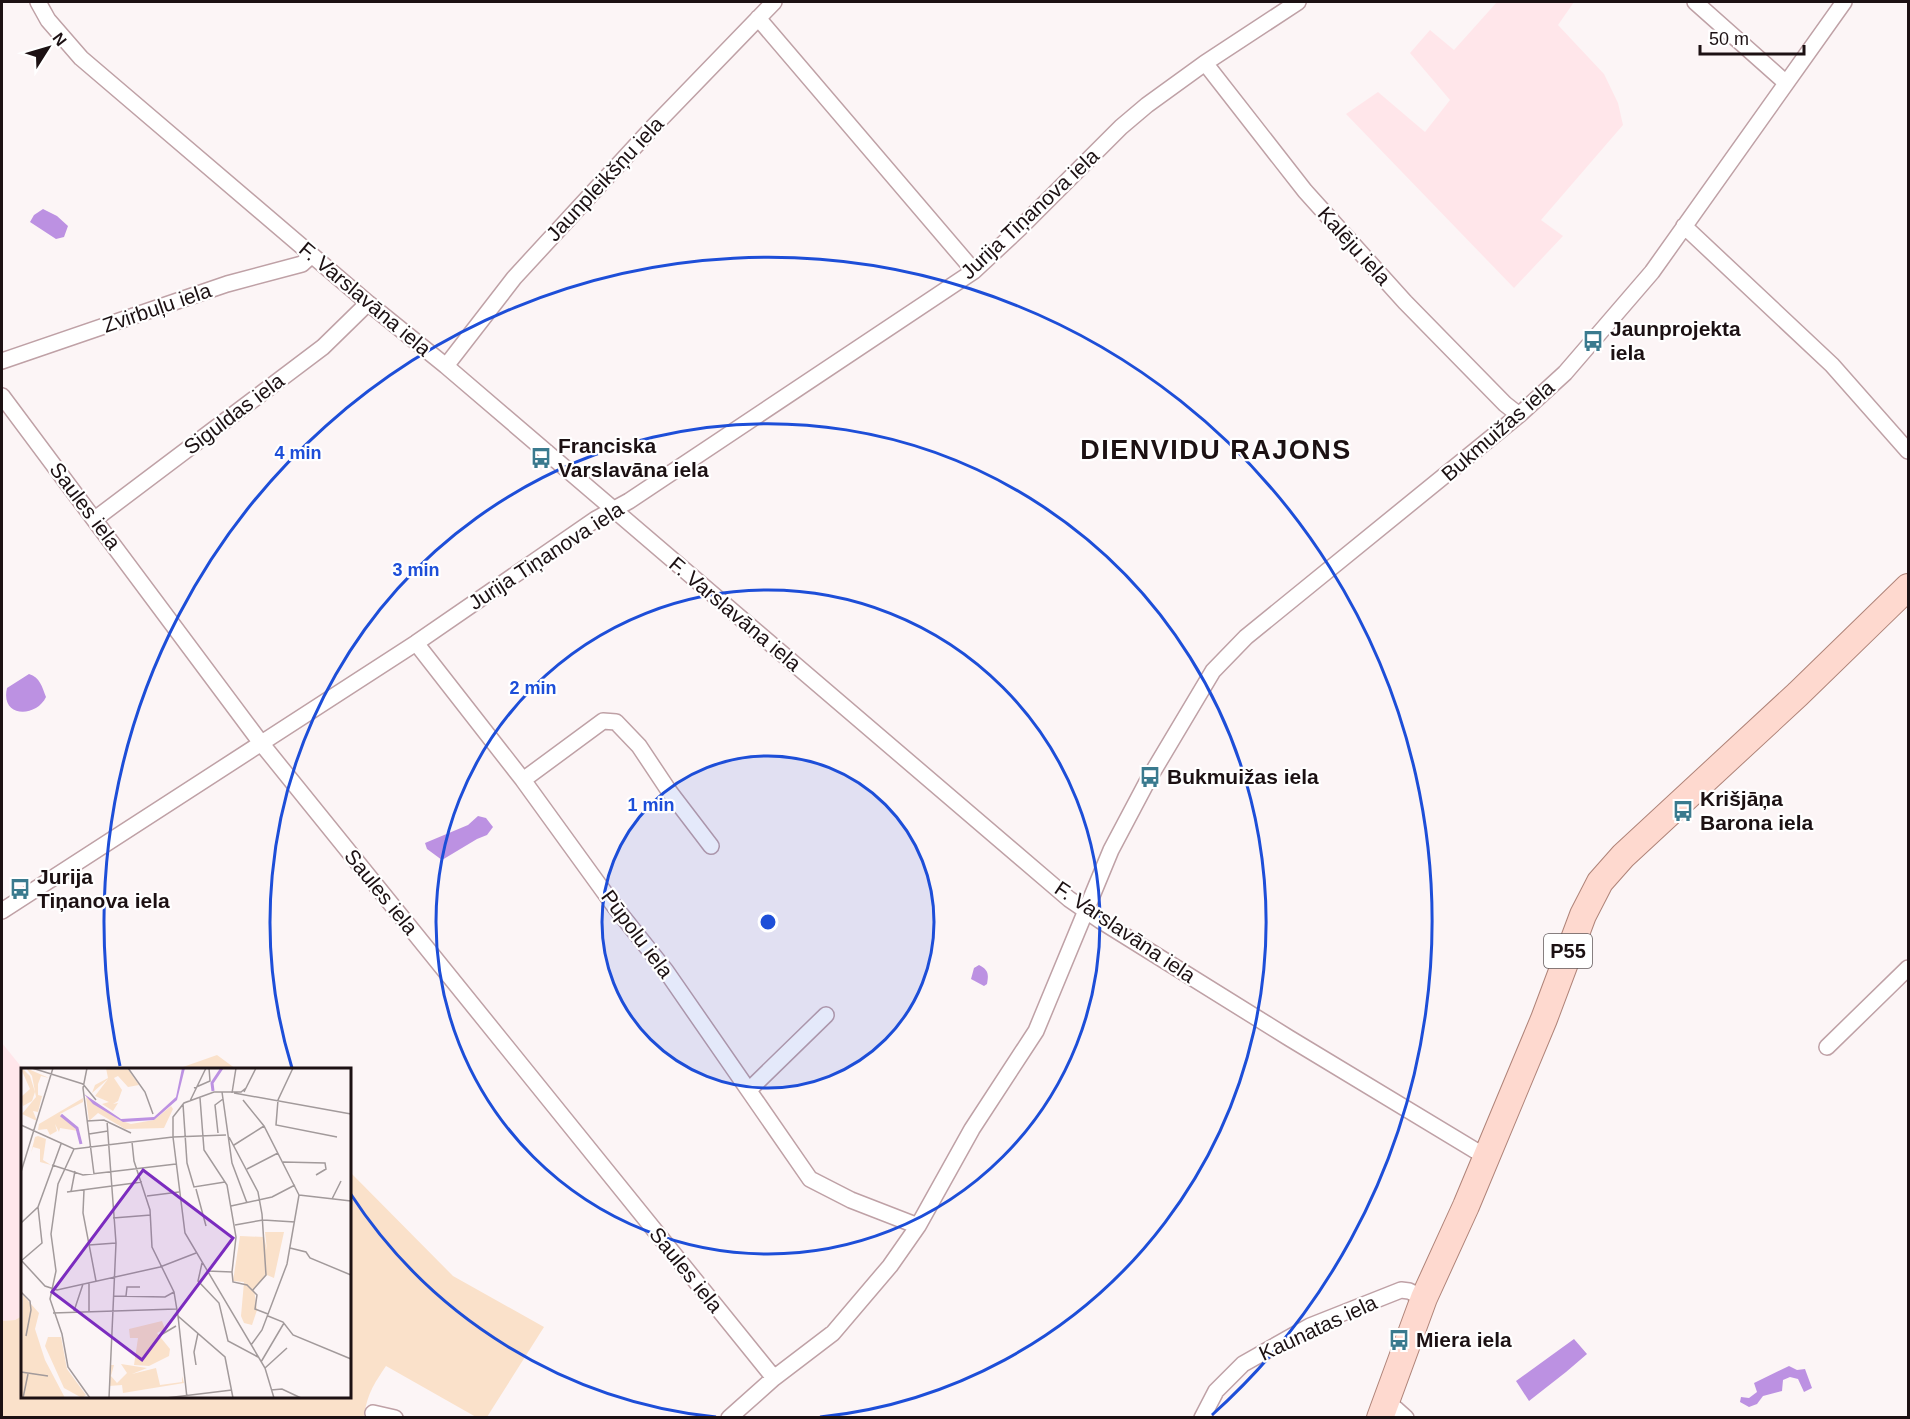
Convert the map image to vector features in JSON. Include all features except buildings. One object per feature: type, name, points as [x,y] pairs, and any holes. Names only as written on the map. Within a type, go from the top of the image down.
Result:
[{"type":"main road","name":"P55","points":[[1390,1413],[1424,1298],[1544,1019],[1576,932],[1600,882],[1631,848],[1908,587]]},
{"type":"street","name":"F. Varslavāna iela","points":[[38,2],[48,20],[81,58],[368,303],[446,366],[1060,891],[1086,910],[1289,1038],[1486,1157]]},
{"type":"street","name":"Jaunpleikšņu iela","points":[[446,366],[522,270],[653,127],[774,2]]},
{"type":"street","name":"Jurija Tiņanova iela","points":[[2,911],[416,643],[596,519],[974,272],[1120,127],[1205,63],[1298,2]]},
{"type":"street","points":[[1695,2],[1785,82]]},
{"type":"street","name":"Bukmuižas iela","points":[[729,1418],[774,1378],[833,1333],[890,1266],[918,1226],[972,1129],[1036,1031],[1111,850],[1148,780],[1213,671],[1246,637],[1519,415],[1565,372],[1652,272],[1844,2]]},
{"type":"street","points":[[758,18],[974,272]]},
{"type":"street","name":"Kalēju iela","points":[[1205,63],[1305,191],[1405,302],[1505,404],[1519,415]]},
{"type":"street","points":[[1684,226],[1832,365],[1908,451]]},
{"type":"street","name":"Zvirbuļu iela","points":[[2,361],[226,284],[302,264],[312,255]]},
{"type":"street","name":"Siguldas iela","points":[[95,519],[323,347],[368,303]]},
{"type":"street","name":"Saules iela","points":[[2,396],[261,743],[774,1378]]},
{"type":"street","name":"Pūpolu iela","points":[[416,643],[523,780],[615,907],[666,971],[810,1179],[851,1200],[918,1226]]},
{"type":"street","points":[[523,780],[603,721],[616,722],[639,746],[669,791],[711,846]]},
{"type":"street","points":[[1827,1047],[1908,968]]},
{"type":"street","points":[[749,1090],[826,1015]]},
{"type":"street","name":"Kaunatas iela","points":[[1202,1418],[1216,1391],[1243,1364],[1310,1326],[1401,1290],[1409,1290],[1424,1298]]},
{"type":"street","points":[[373,1413],[395,1418]]},
{"type":"shaded area","points":[[1497,2],[1574,2],[1558,25],[1604,74],[1618,103],[1623,125],[1541,220],[1563,236],[1514,288],[1346,114],[1378,92],[1425,132],[1450,100],[1410,53],[1430,30],[1454,50]]},
{"type":"shaded area","points":[[43,209],[57,216],[68,226],[64,237],[56,239],[30,222],[34,215]]},
{"type":"shaded area","points":[[29,674],[38,680],[46,697],[35,709],[20,712],[9,705],[6,698],[7,688]]},
{"type":"shaded area","points":[[478,816],[486,818],[493,827],[487,835],[442,860],[427,849],[425,843],[468,825]]},
{"type":"shaded area","points":[[979,965],[988,974],[987,984],[984,986],[971,979],[974,968]]},
{"type":"shaded area","points":[[2,1043],[22,1068],[21,1317],[15,1320],[2,1321]]},
{"type":"shaded area","points":[[217,1055],[235,1068],[182,1068]]},
{"type":"shaded area","points":[[351,1173],[453,1276],[544,1327],[487,1417],[476,1417],[386,1366],[371,1390],[364,1417],[2,1417],[2,1321],[15,1320],[21,1317],[21,1398],[351,1398]]},
{"type":"shaded area","points":[[1574,1339],[1587,1354],[1529,1401],[1516,1381]]},
{"type":"shaded area","points":[[1789,1366],[1797,1370],[1805,1369],[1812,1388],[1804,1392],[1798,1379],[1790,1377],[1783,1380],[1782,1391],[1763,1396],[1757,1404],[1749,1407],[1740,1402],[1741,1397],[1749,1398],[1757,1392],[1754,1383]]},
{"type":"place","name":"Jaunprojekta iela","points":[[1593,341]]},
{"type":"place","name":"Franciska Varslavāna iela","points":[[541,458]]},
{"type":"place","name":"Bukmuižas iela","points":[[1150,777]]},
{"type":"place","name":"Krišjāņa Barona iela","points":[[1683,811]]},
{"type":"place","name":"Jurija Tiņanova iela","points":[[20,889]]},
{"type":"place","name":"Miera iela","points":[[1399,1340]]},
{"type":"district","name":"DIENVIDU RAJONS","points":[[1216,450]]}]
